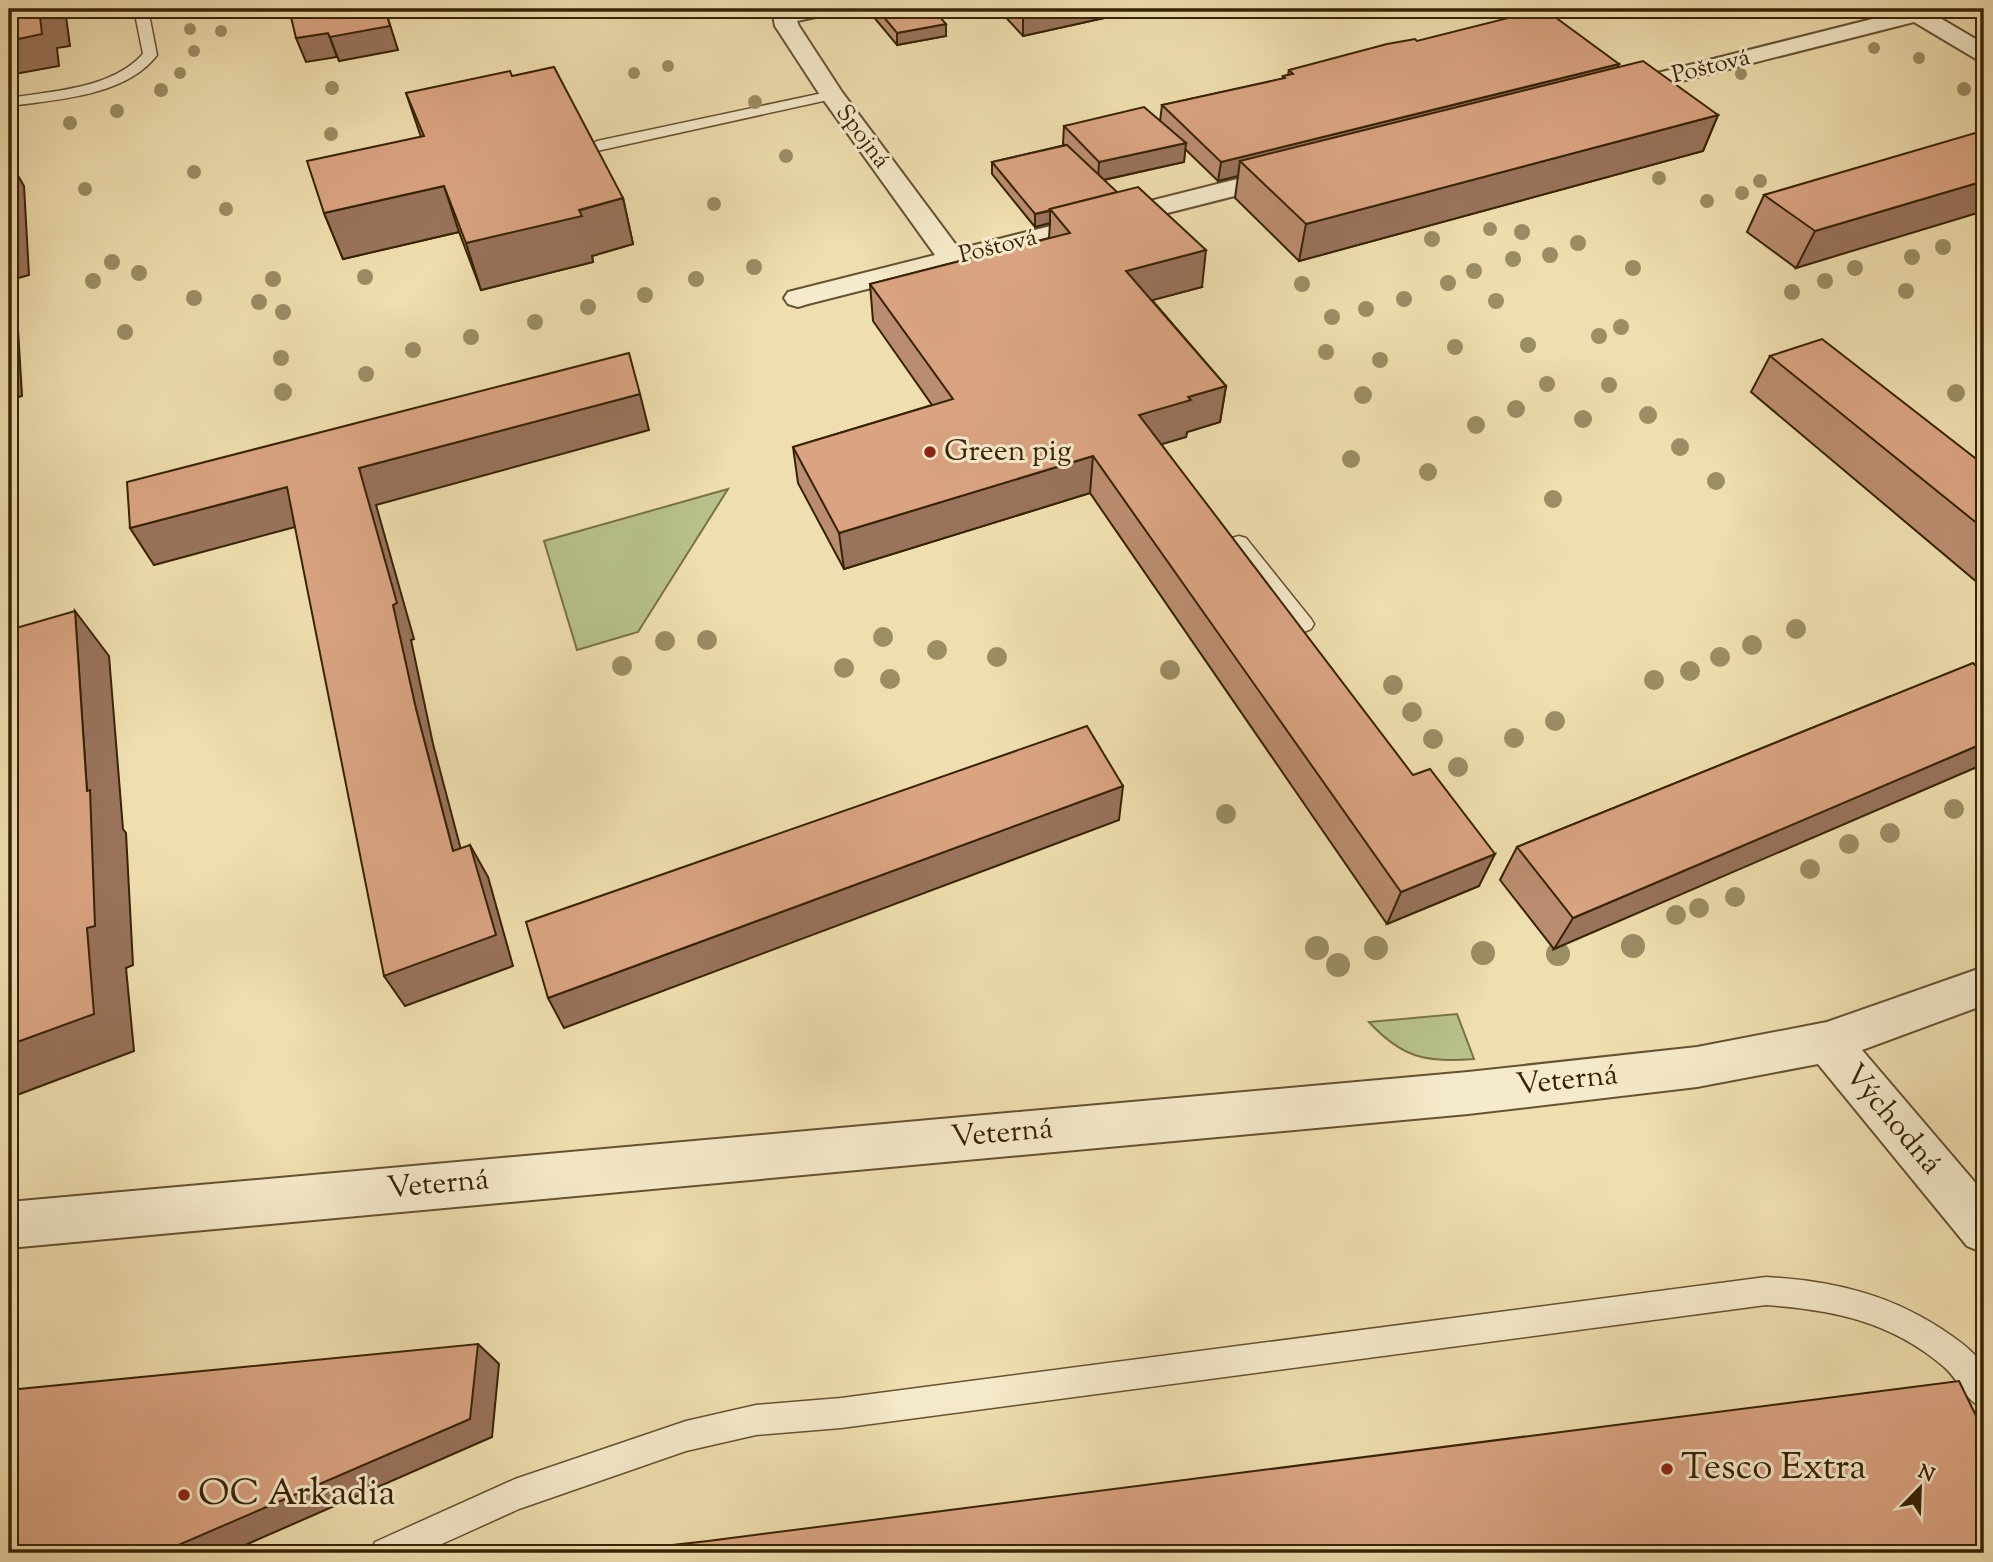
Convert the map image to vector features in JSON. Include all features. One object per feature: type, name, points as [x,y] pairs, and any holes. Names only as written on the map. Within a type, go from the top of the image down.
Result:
[{"type":"street","points":[[784,13],[822,9]]},
{"type":"street","points":[[1919,11],[1984,54]]},
{"type":"street","name":"Poštová","points":[[1588,98],[1919,11]]},
{"type":"street","name":"Spojná","points":[[784,13],[787,26],[831,95],[952,259]]},
{"type":"street","name":"Poštová","points":[[798,298],[1318,166]]},
{"type":"street","name":"Veterná","points":[[9,1225],[1468,1093],[1697,1067],[1827,1042],[1984,986]]},
{"type":"street","name":"Východná","points":[[1827,1042],[1984,1229]]},
{"type":"lane","points":[[9,102],[105,82],[133,72],[146,63],[150,55],[141,9]]},
{"type":"lane","points":[[597,146],[831,95]]},
{"type":"lane","points":[[1239,544],[1304,624]]},
{"type":"lane","points":[[386,1553],[515,1495],[686,1436],[756,1420],[841,1413],[1766,1291],[1815,1294],[1871,1308],[1917,1329],[1956,1357],[1984,1393]]},
{"type":"green space","points":[[728,489],[638,632],[577,650],[544,541]]},
{"type":"green space","points":[[1457,1014],[1474,1059],[1442,1060],[1416,1056],[1393,1044],[1369,1022]]},
{"type":"building","points":[[9,9],[53,9],[54,15],[40,17],[42,34],[9,41]]},
{"type":"building","points":[[289,9],[385,9],[390,26],[330,37],[328,33],[296,38]]},
{"type":"building","points":[[877,9],[933,9],[946,24],[897,33]]},
{"type":"building","points":[[1016,9],[1057,9],[1023,16]]},
{"type":"building","points":[[1544,9],[1619,64],[1221,162],[1162,105],[1285,78],[1283,76],[1293,74],[1289,70],[1387,44],[1415,39],[1417,41]]},
{"type":"building","points":[[1643,61],[1718,115],[1306,224],[1240,161]]},
{"type":"building","points":[[554,67],[623,198],[579,210],[582,216],[466,243],[444,186],[324,213],[307,161],[424,136],[406,93],[510,71],[512,76]]},
{"type":"building","points":[[1144,107],[1186,143],[1099,162],[1064,126]]},
{"type":"building","points":[[1975,133],[1984,138],[1984,181],[1815,231],[1764,195]]},
{"type":"building","points":[[1067,145],[1117,192],[1035,214],[992,162]]},
{"type":"building","points":[[1138,187],[1206,250],[1126,271],[1226,386],[1188,397],[1191,400],[1139,415],[1413,775],[1430,769],[1495,854],[1401,892],[1093,456],[839,533],[793,447],[953,399],[870,284],[1070,233],[1050,209]]},
{"type":"building","points":[[1822,339],[1984,465],[1984,529],[1770,356]]},
{"type":"building","points":[[629,353],[640,394],[359,468],[397,603],[393,605],[416,709],[453,851],[470,845],[496,935],[384,976],[287,487],[130,528],[127,482]]},
{"type":"building","points":[[75,611],[87,791],[90,790],[95,926],[87,928],[94,1014],[9,1045],[9,630]]},
{"type":"building","points":[[1973,663],[1984,674],[1984,743],[1573,918],[1517,847]]},
{"type":"building","points":[[1087,726],[1123,786],[548,998],[526,922]]},
{"type":"building","name":"OC Arkadia","points":[[478,1344],[470,1419],[160,1553],[9,1553],[9,1390]]},
{"type":"building","name":"Tesco Extra","points":[[1959,1381],[1984,1432],[1984,1553],[600,1553],[708,1541]]},
{"type":"place","name":"Green pig","points":[[930,452]]},
{"type":"place","name":"Tesco Extra","points":[[1667,1469]]},
{"type":"place","name":"OC Arkadia","points":[[184,1495]]}]
